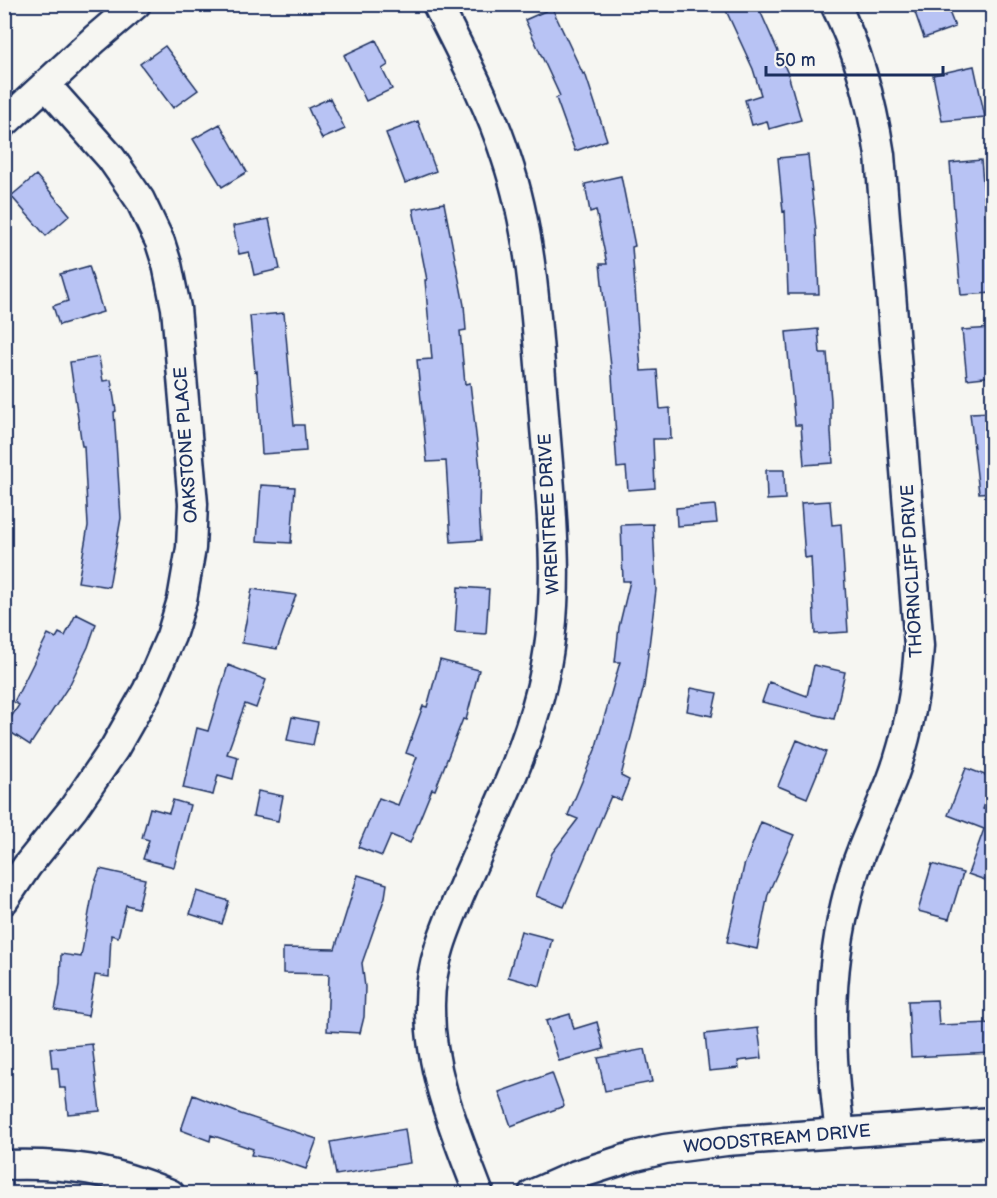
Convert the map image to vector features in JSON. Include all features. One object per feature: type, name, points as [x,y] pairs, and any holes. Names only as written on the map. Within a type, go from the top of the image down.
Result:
[{"type":"street","points":[[4,123],[94,39],[136,4]]},
{"type":"street","name":"WRENTREE DRIVE","points":[[437,4],[481,94],[507,157],[525,226],[533,283],[554,544],[554,599],[548,655],[540,693],[524,746],[444,932],[433,969],[429,1006],[438,1077],[479,1194]]},
{"type":"street","name":"THORNCLIFF DRIVE","points":[[836,4],[868,95],[880,155],[919,646],[916,683],[907,732],[892,780],[855,870],[843,913],[835,960],[831,1016],[832,1074],[840,1132]]},
{"type":"street","name":"OAKSTONE PLACE","points":[[4,900],[27,866],[73,809],[114,749],[147,691],[171,636],[182,600],[191,548],[193,504],[177,320],[167,264],[160,242],[128,181],[46,85]]},
{"type":"street","name":"WOODSTREAM DRIVE","points":[[533,1194],[576,1175],[665,1149],[726,1140],[993,1122]]},
{"type":"street","points":[[4,1165],[49,1164],[94,1169],[138,1180],[170,1194]]},
{"type":"building","points":[[723,4],[757,4],[788,74],[801,120],[769,129],[767,121],[752,125],[745,100],[761,95],[753,69]]},
{"type":"building","points":[[912,4],[946,4],[955,27],[924,38]]},
{"type":"building","points":[[552,8],[583,74],[585,73],[607,140],[575,151],[556,98],[560,96],[525,20]]},
{"type":"building","points":[[376,40],[388,65],[382,69],[392,89],[366,101],[344,55]]},
{"type":"building","points":[[165,46],[198,90],[173,108],[140,64]]},
{"type":"building","points":[[974,66],[985,117],[942,121],[933,75]]},
{"type":"building","points":[[330,98],[345,129],[322,139],[308,108]]},
{"type":"building","points":[[418,121],[436,171],[405,183],[386,133]]},
{"type":"building","points":[[220,124],[247,172],[222,187],[193,139]]},
{"type":"building","points":[[808,155],[816,230],[819,294],[788,294],[785,211],[783,212],[778,158]]},
{"type":"building","points":[[981,160],[993,293],[961,295],[950,163]]},
{"type":"building","points":[[36,175],[70,215],[46,236],[11,196]]},
{"type":"building","points":[[621,176],[635,246],[632,247],[641,371],[657,370],[660,409],[670,408],[671,439],[653,439],[655,488],[628,490],[626,467],[617,468],[612,376],[600,264],[607,264],[596,210],[590,212],[585,184]]},
{"type":"building","points":[[444,203],[464,305],[466,330],[460,331],[465,384],[470,383],[480,469],[481,540],[451,542],[446,461],[427,462],[417,360],[432,359],[425,280],[427,280],[413,209]]},
{"type":"building","points":[[269,219],[280,269],[254,275],[249,252],[239,254],[233,226]]},
{"type":"building","points":[[89,266],[103,312],[59,325],[53,306],[68,301],[60,274]]},
{"type":"building","points":[[284,313],[294,425],[304,425],[306,451],[262,454],[257,371],[255,372],[250,316]]},
{"type":"building","points":[[993,328],[993,376],[967,379],[962,330]]},
{"type":"building","points":[[818,329],[820,353],[827,353],[833,463],[804,465],[801,425],[795,425],[786,332]]},
{"type":"building","points":[[99,357],[103,381],[111,380],[116,411],[114,412],[121,518],[109,587],[78,582],[88,526],[84,446],[82,446],[70,362]]},
{"type":"building","points":[[993,412],[993,492],[979,493],[970,413]]},
{"type":"building","points":[[766,470],[784,470],[785,499],[767,500]]},
{"type":"building","points":[[261,485],[295,487],[291,543],[257,541]]},
{"type":"building","points":[[830,501],[832,525],[841,524],[848,632],[815,634],[811,557],[805,558],[801,503]]},
{"type":"building","points":[[715,505],[717,523],[677,526],[676,508]]},
{"type":"building","points":[[653,524],[656,590],[644,686],[621,776],[629,780],[621,800],[611,796],[564,907],[536,896],[552,853],[578,819],[568,815],[595,750],[620,662],[615,662],[619,627],[630,581],[623,581],[621,525]]},
{"type":"building","points":[[458,587],[489,589],[486,634],[455,632]]},
{"type":"building","points":[[252,589],[296,595],[277,649],[242,643]]},
{"type":"building","points":[[76,614],[96,624],[88,647],[70,684],[30,745],[4,728],[19,705],[14,702],[48,634],[56,638],[59,633],[65,636]]},
{"type":"building","points":[[440,660],[479,670],[466,720],[463,719],[435,790],[432,789],[410,843],[391,835],[382,856],[358,847],[379,798],[398,805],[417,757],[406,753],[423,706],[427,707]]},
{"type":"building","points":[[228,665],[266,680],[256,708],[245,704],[227,754],[238,757],[233,779],[218,775],[213,795],[183,788],[197,728],[208,731]]},
{"type":"building","points":[[814,665],[845,672],[834,719],[762,702],[769,682],[807,696]]},
{"type":"building","points":[[691,688],[717,693],[712,716],[687,711]]},
{"type":"building","points":[[292,717],[318,722],[313,745],[287,740]]},
{"type":"building","points":[[797,740],[826,752],[807,798],[778,786]]},
{"type":"building","points":[[966,768],[993,778],[993,784],[983,809],[993,812],[993,867],[988,881],[968,874],[984,829],[948,815]]},
{"type":"building","points":[[258,791],[283,796],[278,821],[253,816]]},
{"type":"building","points":[[173,800],[190,805],[174,867],[143,859],[149,840],[142,838],[150,808],[169,813]]},
{"type":"building","points":[[761,822],[794,835],[768,894],[757,949],[727,942],[744,866]]},
{"type":"building","points":[[932,864],[963,873],[949,919],[918,911]]},
{"type":"building","points":[[100,869],[145,879],[138,908],[126,905],[118,937],[111,935],[109,977],[95,975],[88,1016],[55,1010],[60,984],[61,954],[81,957],[94,885]]},
{"type":"building","points":[[358,875],[387,884],[385,897],[362,963],[365,987],[364,1017],[360,1033],[327,1031],[329,974],[283,973],[283,948],[335,949]]},
{"type":"building","points":[[197,891],[229,901],[222,924],[190,914]]},
{"type":"building","points":[[521,931],[552,939],[540,986],[508,977]]},
{"type":"building","points":[[937,1000],[939,1025],[993,1023],[993,1053],[911,1057],[908,1001]]},
{"type":"building","points":[[570,1014],[574,1029],[597,1022],[604,1049],[559,1061],[546,1021]]},
{"type":"building","points":[[758,1028],[762,1058],[738,1061],[739,1068],[709,1071],[705,1034]]},
{"type":"building","points":[[92,1044],[100,1111],[68,1114],[65,1088],[60,1088],[58,1068],[52,1068],[50,1048]]},
{"type":"building","points":[[645,1049],[652,1082],[605,1091],[598,1058]]},
{"type":"building","points":[[552,1073],[564,1106],[511,1126],[499,1092]]},
{"type":"building","points":[[193,1095],[241,1114],[317,1139],[306,1169],[283,1161],[251,1155],[253,1149],[211,1135],[210,1141],[181,1130]]},
{"type":"building","points":[[405,1129],[410,1163],[336,1175],[330,1142]]}]
